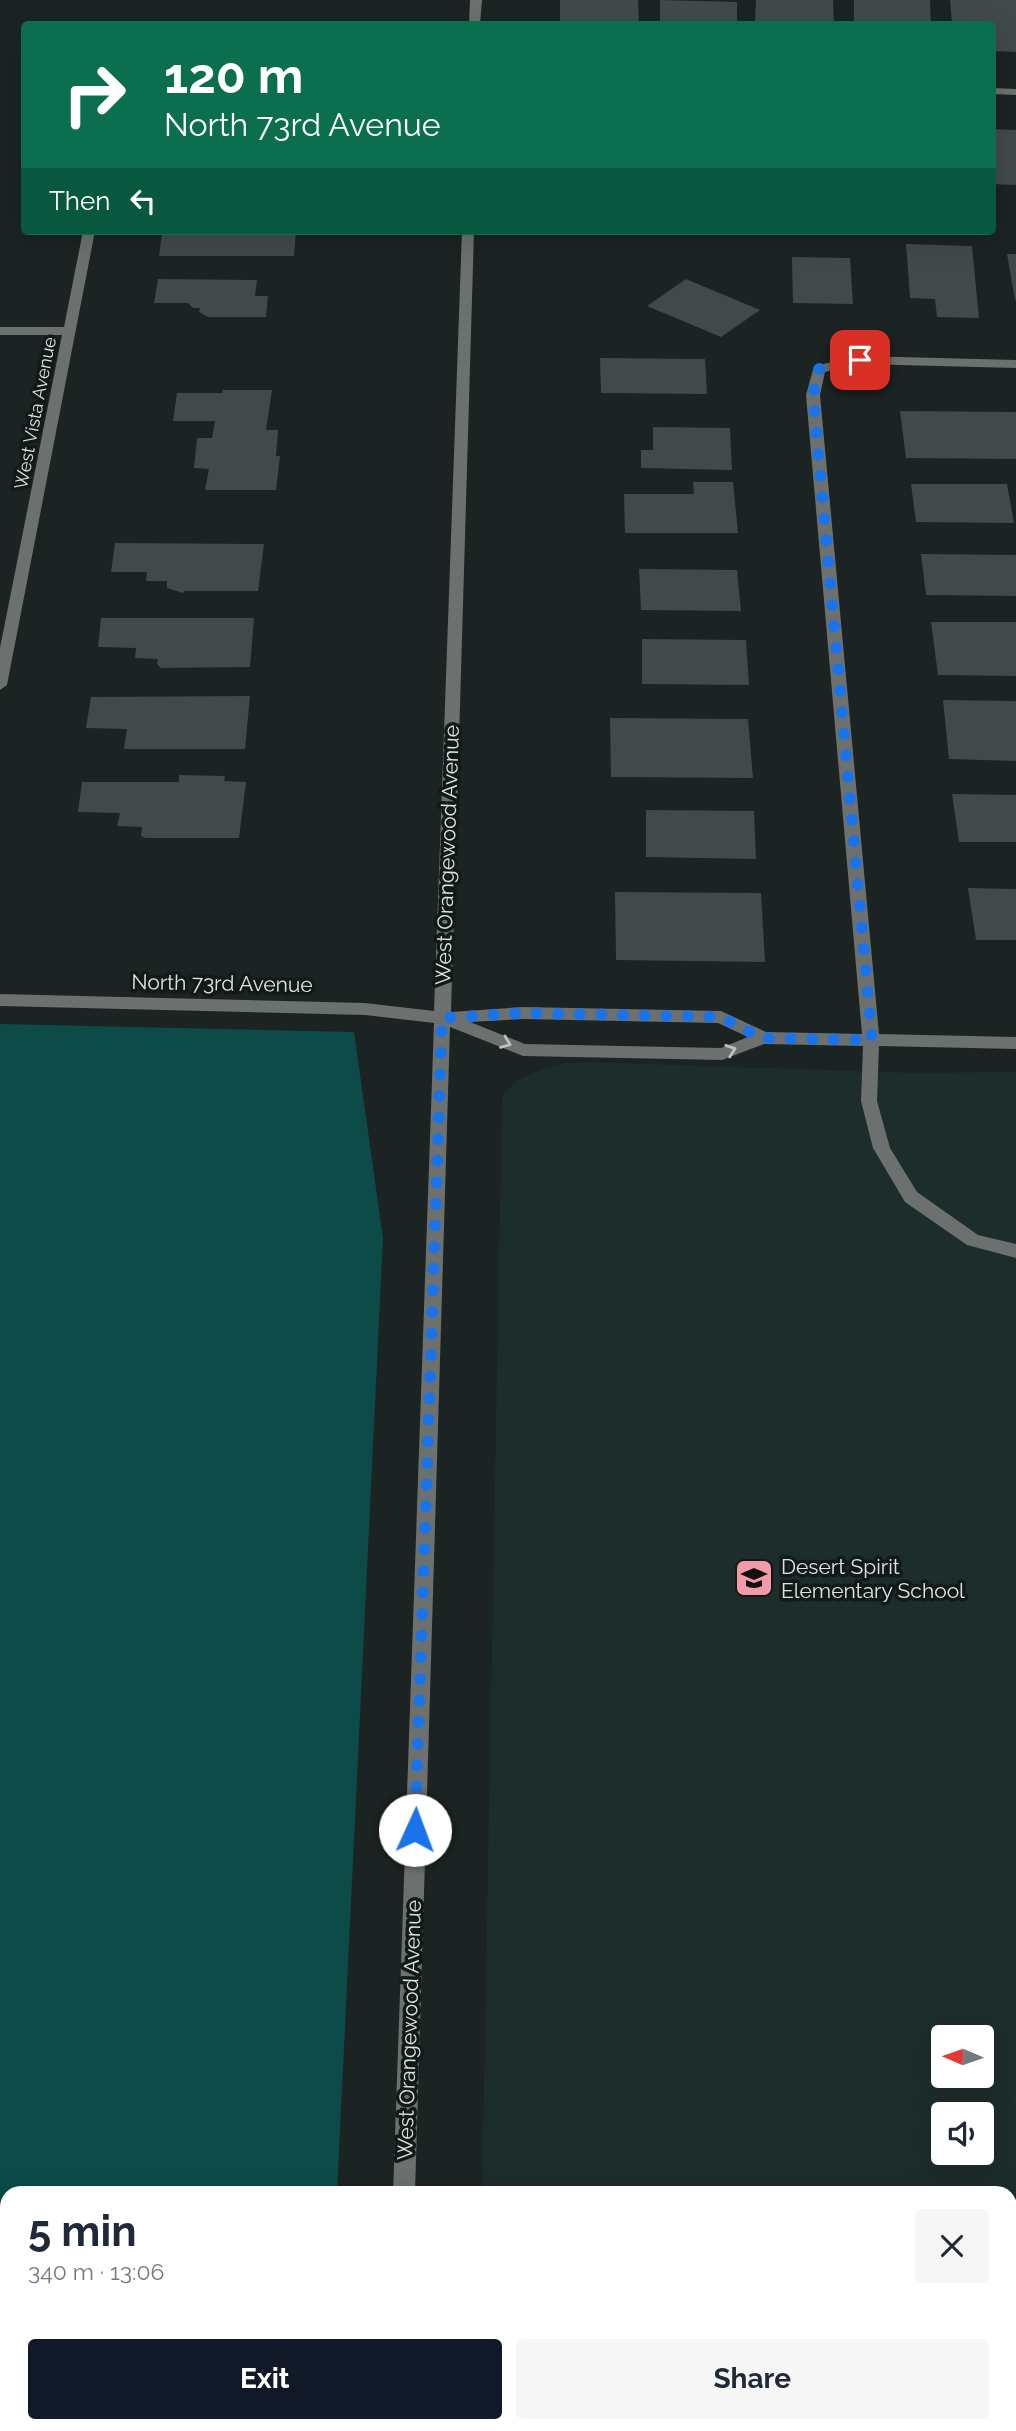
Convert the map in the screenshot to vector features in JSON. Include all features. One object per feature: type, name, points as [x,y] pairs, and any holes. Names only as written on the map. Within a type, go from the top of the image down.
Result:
[{"type":"street","points":[[475,21],[476,0]]},
{"type":"street","points":[[996,92],[1016,92]]},
{"type":"street","name":"West Vista Avenue","points":[[0,685],[88,235]]},
{"type":"street","name":"West Orangewood Avenue","points":[[404,2186],[468,235]]},
{"type":"street","points":[[0,331],[71,331]]},
{"type":"street","points":[[1016,364],[860,360],[819,369],[813,395],[872,1040],[869,1101],[882,1148],[911,1197],[973,1240],[1016,1251]]},
{"type":"street","name":"North 73rd Avenue","points":[[0,1000],[365,1009],[442,1018],[523,1013],[721,1017],[762,1038]]},
{"type":"street","name":"North 73rd Avenue","points":[[442,1018],[523,1050],[723,1054],[762,1038],[1016,1043]]},
{"type":"shaded area","points":[[0,1024],[354,1032],[383,1238],[337,2186],[0,2186]]},
{"type":"shaded area","name":"Desert Spirit Elementary School","points":[[585,1062],[917,1073],[1016,1072],[1016,2186],[482,2186],[502,1096],[518,1080],[565,1063]]},
{"type":"building","points":[[560,0],[638,0],[639,21],[560,21]]},
{"type":"building","points":[[660,0],[737,2],[737,21],[660,21]]},
{"type":"building","points":[[756,0],[833,0],[834,21],[755,21]]},
{"type":"building","points":[[854,0],[930,0],[931,21],[854,21]]},
{"type":"building","points":[[950,0],[1016,0],[1016,52],[996,51],[996,21],[952,21]]},
{"type":"building","points":[[996,129],[1016,130],[1016,185],[996,184]]},
{"type":"building","points":[[162,235],[296,235],[294,256],[159,256]]},
{"type":"building","points":[[906,244],[972,246],[979,318],[937,317],[935,299],[910,298]]},
{"type":"building","points":[[1007,254],[1016,254],[1016,300],[1015,300]]},
{"type":"building","points":[[792,257],[850,258],[853,304],[793,303]]},
{"type":"building","points":[[158,279],[257,280],[255,296],[268,296],[266,317],[208,317],[199,312],[200,308],[193,308],[188,303],[154,303]]},
{"type":"building","points":[[686,279],[760,310],[721,337],[647,306]]},
{"type":"building","points":[[600,358],[705,359],[707,394],[601,393]]},
{"type":"building","points":[[222,390],[272,390],[266,430],[278,430],[276,456],[280,456],[276,490],[205,490],[209,469],[194,468],[197,438],[212,438],[215,421],[173,421],[177,393],[223,393]]},
{"type":"building","points":[[900,411],[1016,412],[1016,459],[906,458]]},
{"type":"building","points":[[653,427],[730,428],[732,470],[641,468],[641,450],[653,450]]},
{"type":"building","points":[[693,482],[733,482],[738,533],[625,533],[624,494],[694,494]]},
{"type":"building","points":[[911,484],[1007,484],[1014,523],[916,522]]},
{"type":"building","points":[[115,543],[264,544],[258,591],[183,593],[167,588],[167,581],[146,581],[147,572],[111,572]]},
{"type":"building","points":[[921,554],[1016,555],[1016,596],[926,595]]},
{"type":"building","points":[[639,569],[737,570],[741,611],[641,610]]},
{"type":"building","points":[[101,618],[254,618],[250,667],[161,668],[157,664],[158,659],[135,658],[136,648],[98,647]]},
{"type":"building","points":[[931,622],[1016,622],[1016,676],[938,675]]},
{"type":"building","points":[[642,639],[746,640],[749,685],[642,684]]},
{"type":"building","points":[[250,696],[245,749],[124,749],[127,729],[86,728],[91,697]]},
{"type":"building","points":[[943,700],[1016,701],[1016,761],[949,759]]},
{"type":"building","points":[[610,718],[748,719],[753,778],[611,777]]},
{"type":"building","points":[[179,775],[225,776],[224,781],[246,782],[239,838],[145,838],[141,836],[142,827],[117,826],[120,813],[78,812],[82,782],[179,782]]},
{"type":"building","points":[[952,794],[1016,795],[1016,842],[959,842]]},
{"type":"building","points":[[646,810],[754,811],[756,859],[646,857]]},
{"type":"building","points":[[968,888],[1016,889],[1016,940],[976,940]]},
{"type":"building","points":[[615,892],[761,893],[765,962],[616,960]]},
{"type":"place","name":"Desert Spirit Elementary School","points":[[754,1578]]},
{"type":"route","points":[[415,1830],[442,1018],[523,1013],[721,1017],[762,1038],[872,1040],[813,395],[819,369],[860,360]]}]
